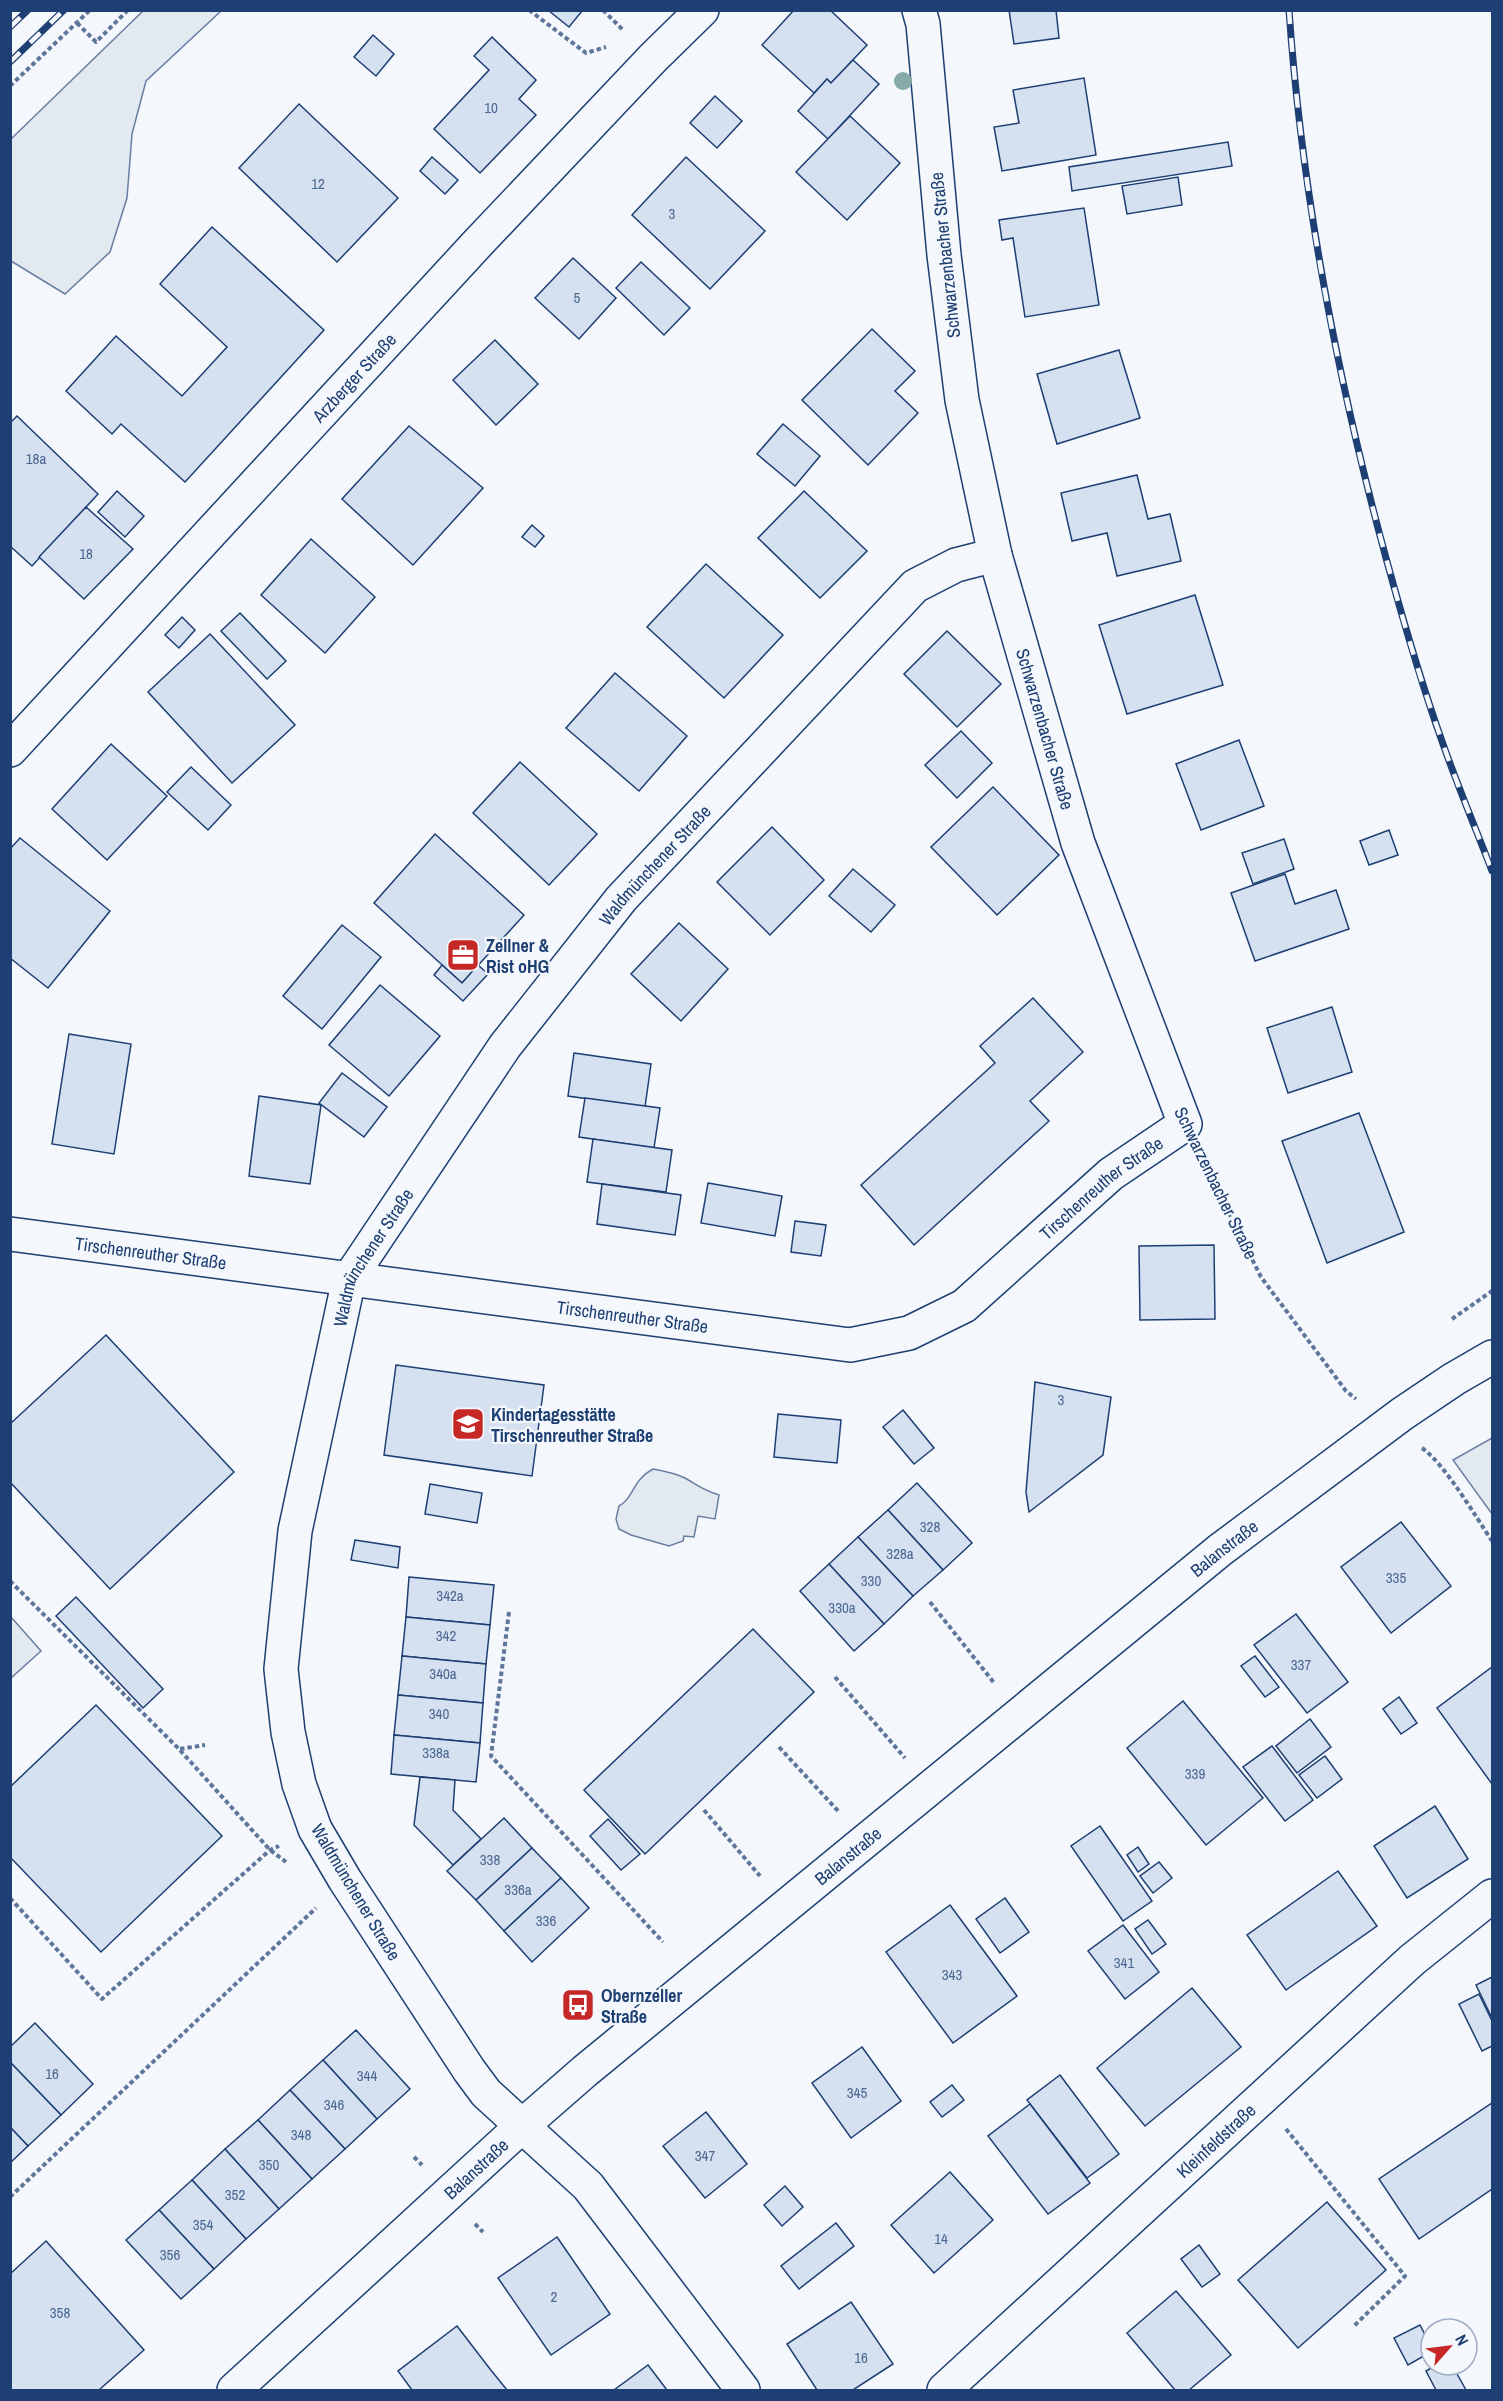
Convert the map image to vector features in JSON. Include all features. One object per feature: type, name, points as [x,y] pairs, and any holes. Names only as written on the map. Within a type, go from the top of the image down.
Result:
[{"type":"street","name":"Arzberger Straße","points":[[10,750],[484,237],[653,58],[702,10]]},
{"type":"street","name":"Schwarzenbacher Straße","points":[[919,10],[923,24],[944,255],[962,399],[995,555],[1078,843],[1185,1124]]},
{"type":"street","name":"Waldmünchener Straße","points":[[522,2126],[486,2093],[469,2070],[345,1880],[315,1829],[299,1784],[288,1732],[281,1669],[294,1531],[349,1279],[505,1046],[621,899],[915,586],[956,564],[995,555]]},
{"type":"street","name":"Tirschenreuther Straße","points":[[10,1234],[850,1345],[909,1333],[964,1306],[1111,1174],[1185,1124]]},
{"type":"street","name":"Balanstraße","points":[[234,2391],[522,2126],[1020,1714],[1220,1550],[1402,1414],[1492,1357]]},
{"type":"street","name":"Kleinfeldstraße","points":[[944,2391],[1412,1960],[1492,1896]]},
{"type":"street","points":[[522,2126],[588,2186],[742,2391]]},
{"type":"path","points":[[10,86],[90,10]]},
{"type":"path","points":[[77,23],[96,42],[128,10]]},
{"type":"path","points":[[529,10],[586,53],[614,45]]},
{"type":"path","points":[[603,10],[625,32]]},
{"type":"path","name":"Schwarzenbacher Straße","points":[[1185,1124],[1261,1277],[1346,1391]]},
{"type":"path","points":[[1452,1319],[1492,1291]]},
{"type":"path","points":[[1430,1454],[1492,1541]]},
{"type":"path","points":[[10,1581],[179,1749],[270,1851],[288,1864]]},
{"type":"path","points":[[930,1602],[1020,1714]]},
{"type":"path","points":[[509,1612],[491,1756],[663,1942]]},
{"type":"path","points":[[836,1677],[931,1788]]},
{"type":"path","points":[[179,1749],[205,1745]]},
{"type":"path","points":[[779,1747],[866,1841]]},
{"type":"path","points":[[704,1810],[786,1907]]},
{"type":"path","points":[[10,1899],[102,1999],[270,1851]]},
{"type":"path","points":[[10,2197],[345,1880]]},
{"type":"path","points":[[1260,2098],[1405,2276],[1354,2325]]},
{"type":"shaded area","points":[[144,10],[221,11],[146,81],[132,134],[127,198],[110,252],[65,294],[11,261],[11,139]]},
{"type":"shaded area","points":[[1492,1438],[1492,1514],[1453,1460]]},
{"type":"shaded area","points":[[653,1469],[681,1476],[704,1490],[719,1495],[715,1519],[698,1516],[694,1537],[684,1536],[683,1541],[669,1546],[631,1535],[619,1529],[616,1519],[619,1506],[628,1498],[641,1478]]},
{"type":"shaded area","points":[[11,1617],[41,1651],[10,1678]]},
{"type":"building","points":[[548,10],[582,10],[582,11],[569,27]]},
{"type":"building","points":[[794,10],[830,10],[867,45],[831,83],[827,79],[814,93],[762,45]]},
{"type":"building","points":[[1009,10],[1056,10],[1059,38],[1014,44]]},
{"type":"building","points":[[373,35],[394,54],[376,76],[354,57]]},
{"type":"building","points":[[492,37],[536,80],[519,99],[536,115],[480,173],[434,129],[489,70],[474,56]]},
{"type":"building","points":[[853,60],[879,84],[828,139],[798,111],[827,79],[831,83]]},
{"type":"building","points":[[1084,78],[1096,155],[1002,171],[994,127],[1019,123],[1013,90]]},
{"type":"building","points":[[715,96],[742,121],[717,148],[690,123]]},
{"type":"building","points":[[299,104],[398,198],[337,262],[239,168]]},
{"type":"building","points":[[850,116],[900,163],[847,220],[796,172]]},
{"type":"building","points":[[1228,142],[1232,166],[1072,191],[1069,167]]},
{"type":"building","points":[[432,157],[458,180],[445,194],[420,171]]},
{"type":"building","points":[[686,157],[765,231],[710,289],[632,215]]},
{"type":"building","points":[[1178,177],[1182,205],[1127,214],[1122,186]]},
{"type":"building","points":[[1084,208],[1099,305],[1025,317],[1013,238],[1002,240],[999,220]]},
{"type":"building","points":[[212,227],[324,330],[185,482],[121,424],[112,434],[66,391],[116,336],[182,396],[227,347],[160,284]]},
{"type":"building","points":[[573,258],[616,298],[579,339],[535,298]]},
{"type":"building","points":[[641,262],[690,308],[664,335],[616,288]]},
{"type":"building","points":[[872,329],[915,371],[895,391],[918,413],[868,465],[802,400]]},
{"type":"building","points":[[495,340],[538,384],[496,425],[453,380]]},
{"type":"building","points":[[1119,350],[1140,418],[1057,444],[1037,374]]},
{"type":"building","points":[[17,416],[98,494],[32,566],[10,546],[10,423]]},
{"type":"building","points":[[783,424],[820,456],[795,486],[757,454]]},
{"type":"building","points":[[409,426],[483,488],[413,565],[342,499]]},
{"type":"building","points":[[1137,475],[1148,519],[1170,514],[1181,561],[1117,576],[1107,533],[1072,541],[1061,493]]},
{"type":"building","points":[[117,491],[144,516],[125,537],[98,512]]},
{"type":"building","points":[[804,491],[867,551],[820,598],[758,538]]},
{"type":"building","points":[[86,507],[133,549],[84,599],[39,557]]},
{"type":"building","points":[[532,525],[544,536],[535,547],[522,537]]},
{"type":"building","points":[[311,539],[375,597],[325,653],[261,595]]},
{"type":"building","points":[[706,564],[783,635],[724,698],[647,627]]},
{"type":"building","points":[[1195,595],[1223,685],[1127,714],[1099,625]]},
{"type":"building","points":[[240,613],[286,661],[267,679],[221,631]]},
{"type":"building","points":[[182,617],[195,630],[179,648],[165,635]]},
{"type":"building","points":[[947,631],[1001,684],[957,727],[904,674]]},
{"type":"building","points":[[210,634],[295,725],[232,783],[148,692]]},
{"type":"building","points":[[615,673],[687,736],[639,791],[566,728]]},
{"type":"building","points":[[961,731],[992,763],[957,798],[925,765]]},
{"type":"building","points":[[1239,740],[1264,806],[1201,830],[1176,764]]},
{"type":"building","points":[[111,744],[167,796],[107,860],[52,809]]},
{"type":"building","points":[[520,762],[597,834],[549,885],[473,813]]},
{"type":"building","points":[[191,767],[231,805],[208,830],[167,792]]},
{"type":"building","points":[[993,787],[1059,855],[997,915],[931,847]]},
{"type":"building","points":[[772,827],[824,880],[770,935],[717,882]]},
{"type":"building","points":[[1389,830],[1398,855],[1369,865],[1360,841]]},
{"type":"building","points":[[435,834],[524,915],[462,983],[374,903]]},
{"type":"building","points":[[20,838],[110,911],[48,988],[10,958],[10,849]]},
{"type":"building","points":[[1284,839],[1294,869],[1253,884],[1242,853]]},
{"type":"building","points":[[853,869],[895,905],[871,932],[829,896]]},
{"type":"building","points":[[1285,874],[1295,904],[1336,890],[1349,929],[1255,961],[1231,893]]},
{"type":"building","points":[[679,923],[728,969],[681,1021],[631,974]]},
{"type":"building","points":[[342,925],[381,957],[322,1029],[283,996]]},
{"type":"building","points":[[442,965],[462,983],[478,965],[488,974],[463,1001],[434,975]]},
{"type":"building","points":[[380,985],[440,1036],[389,1096],[329,1045]]},
{"type":"building","points":[[1033,998],[1083,1052],[1030,1101],[1049,1121],[914,1245],[861,1185],[995,1063],[980,1046]]},
{"type":"building","points":[[1332,1007],[1352,1072],[1288,1093],[1267,1028]]},
{"type":"building","points":[[69,1034],[131,1044],[114,1154],[52,1144]]},
{"type":"building","points":[[574,1053],[651,1064],[645,1107],[568,1096]]},
{"type":"building","points":[[342,1073],[387,1107],[364,1137],[319,1103]]},
{"type":"building","points":[[259,1096],[321,1105],[310,1184],[249,1176]]},
{"type":"building","points":[[585,1098],[660,1108],[654,1148],[579,1137]]},
{"type":"building","points":[[1359,1113],[1404,1232],[1327,1263],[1282,1141]]},
{"type":"building","points":[[593,1139],[672,1150],[666,1192],[587,1182]]},
{"type":"building","points":[[708,1183],[782,1196],[775,1236],[701,1223]]},
{"type":"building","points":[[602,1184],[681,1195],[675,1235],[597,1224]]},
{"type":"building","points":[[795,1221],[826,1225],[821,1256],[791,1252]]},
{"type":"building","points":[[1214,1245],[1215,1319],[1140,1320],[1139,1246]]},
{"type":"building","points":[[106,1335],[234,1472],[110,1589],[10,1482],[10,1424]]},
{"type":"building","points":[[396,1365],[544,1385],[532,1476],[384,1455]]},
{"type":"building","points":[[1035,1382],[1111,1397],[1103,1455],[1029,1512],[1026,1492]]},
{"type":"building","points":[[903,1410],[934,1448],[914,1464],[883,1427]]},
{"type":"building","points":[[778,1414],[841,1420],[837,1463],[774,1457]]},
{"type":"building","points":[[917,1483],[972,1543],[943,1570],[888,1510]]},
{"type":"building","points":[[430,1484],[482,1493],[477,1523],[425,1514]]},
{"type":"building","points":[[888,1510],[943,1570],[913,1596],[858,1537]]},
{"type":"building","points":[[1401,1522],[1451,1586],[1391,1633],[1341,1567]]},
{"type":"building","points":[[858,1537],[913,1596],[884,1624],[829,1564]]},
{"type":"building","points":[[355,1540],[400,1547],[398,1568],[351,1560]]},
{"type":"building","points":[[829,1564],[884,1624],[854,1651],[800,1591]]},
{"type":"building","points":[[409,1577],[494,1585],[490,1625],[406,1617]]},
{"type":"building","points":[[76,1597],[163,1689],[143,1708],[56,1616]]},
{"type":"building","points":[[1296,1614],[1348,1682],[1307,1713],[1254,1645]]},
{"type":"building","points":[[406,1617],[490,1625],[486,1664],[402,1656]]},
{"type":"building","points":[[753,1629],[814,1692],[645,1854],[584,1790]]},
{"type":"building","points":[[402,1656],[486,1664],[483,1703],[398,1695]]},
{"type":"building","points":[[1255,1656],[1279,1687],[1265,1697],[1241,1666]]},
{"type":"building","points":[[1492,1667],[1492,1784],[1437,1708]]},
{"type":"building","points":[[398,1695],[483,1703],[480,1743],[394,1735]]},
{"type":"building","points":[[1399,1697],[1417,1723],[1401,1734],[1383,1709]]},
{"type":"building","points":[[1183,1701],[1263,1798],[1206,1845],[1127,1748]]},
{"type":"building","points":[[96,1705],[222,1836],[101,1952],[10,1857],[10,1787]]},
{"type":"building","points":[[1310,1719],[1331,1747],[1297,1773],[1276,1746]]},
{"type":"building","points":[[394,1735],[480,1743],[476,1782],[391,1774]]},
{"type":"building","points":[[1272,1746],[1313,1800],[1285,1821],[1243,1767]]},
{"type":"building","points":[[1325,1756],[1342,1779],[1317,1798],[1299,1775]]},
{"type":"building","points":[[420,1777],[455,1780],[453,1810],[481,1839],[453,1865],[414,1825]]},
{"type":"building","points":[[1435,1806],[1468,1859],[1407,1898],[1374,1846]]},
{"type":"building","points":[[504,1818],[532,1848],[476,1900],[447,1871]]},
{"type":"building","points":[[608,1819],[640,1854],[621,1870],[590,1836]]},
{"type":"building","points":[[1100,1826],[1152,1901],[1123,1921],[1071,1846]]},
{"type":"building","points":[[1138,1847],[1149,1864],[1138,1872],[1127,1855]]},
{"type":"building","points":[[532,1848],[561,1878],[504,1931],[476,1900]]},
{"type":"building","points":[[1159,1862],[1172,1878],[1153,1893],[1140,1876]]},
{"type":"building","points":[[1338,1871],[1377,1926],[1286,1990],[1247,1935]]},
{"type":"building","points":[[561,1878],[589,1908],[532,1962],[504,1931]]},
{"type":"building","points":[[1005,1898],[1029,1932],[1000,1953],[976,1919]]},
{"type":"building","points":[[950,1905],[1017,1996],[953,2043],[886,1952]]},
{"type":"building","points":[[1148,1920],[1166,1944],[1152,1954],[1135,1929]]},
{"type":"building","points":[[1123,1925],[1159,1972],[1125,1999],[1088,1951]]},
{"type":"building","points":[[1492,1977],[1492,2018],[1476,1985]]},
{"type":"building","points":[[1192,1988],[1241,2047],[1145,2126],[1097,2068]]},
{"type":"building","points":[[1479,1994],[1492,2021],[1492,2046],[1482,2051],[1459,2004]]},
{"type":"building","points":[[35,2023],[93,2084],[61,2115],[10,2062],[10,2047]]},
{"type":"building","points":[[356,2030],[410,2089],[377,2119],[323,2060]]},
{"type":"building","points":[[862,2047],[901,2101],[851,2138],[812,2083]]},
{"type":"building","points":[[323,2060],[377,2119],[345,2149],[290,2090]]},
{"type":"building","points":[[10,2062],[61,2115],[28,2146],[10,2127]]},
{"type":"building","points":[[1060,2075],[1119,2154],[1087,2178],[1027,2100]]},
{"type":"building","points":[[952,2085],[964,2100],[942,2117],[930,2102]]},
{"type":"building","points":[[290,2090],[345,2149],[312,2179],[258,2120]]},
{"type":"building","points":[[1492,2103],[1492,2189],[1419,2239],[1379,2179]]},
{"type":"building","points":[[1030,2104],[1090,2183],[1048,2214],[988,2136]]},
{"type":"building","points":[[706,2112],[747,2164],[705,2198],[663,2146]]},
{"type":"building","points":[[258,2120],[312,2179],[279,2209],[225,2149]]},
{"type":"building","points":[[10,2127],[28,2146],[10,2163]]},
{"type":"building","points":[[225,2149],[279,2209],[246,2239],[192,2180]]},
{"type":"building","points":[[950,2172],[993,2220],[934,2273],[891,2225]]},
{"type":"building","points":[[192,2180],[246,2239],[214,2269],[159,2210]]},
{"type":"building","points":[[785,2186],[803,2207],[782,2226],[764,2205]]},
{"type":"building","points":[[1327,2202],[1386,2270],[1298,2348],[1238,2280]]},
{"type":"building","points":[[159,2210],[214,2269],[181,2299],[126,2240]]},
{"type":"building","points":[[836,2223],[854,2246],[799,2289],[781,2266]]},
{"type":"building","points":[[557,2237],[610,2314],[551,2355],[498,2278]]},
{"type":"building","points":[[46,2241],[144,2350],[99,2390],[10,2390],[10,2274]]},
{"type":"building","points":[[1199,2245],[1220,2274],[1202,2287],[1181,2259]]},
{"type":"building","points":[[1176,2291],[1231,2355],[1189,2390],[1175,2390],[1127,2333]]},
{"type":"building","points":[[851,2302],[893,2364],[853,2390],[817,2390],[787,2344]]},
{"type":"building","points":[[457,2326],[507,2390],[412,2390],[398,2371]]},
{"type":"building","points":[[1419,2326],[1419,2359],[1408,2365],[1394,2338]]},
{"type":"building","points":[[648,2365],[667,2390],[614,2390]]},
{"type":"building","points":[[1429,2377],[1459,2377],[1466,2390],[1436,2390]]},
{"type":"railway","points":[[10,27],[28,10]]},
{"type":"railway","points":[[10,62],[64,10]]},
{"type":"railway","points":[[1289,10],[1312,218],[1352,423],[1386,558],[1420,675],[1449,760],[1492,871]]},
{"type":"place","name":"Zellner & Rist oHG","points":[[463,955]]},
{"type":"place","name":"Kindertagesstätte Tirschenreuther Straße","points":[[468,1424]]},
{"type":"place","name":"Obernzeller Straße","points":[[578,2005]]}]
